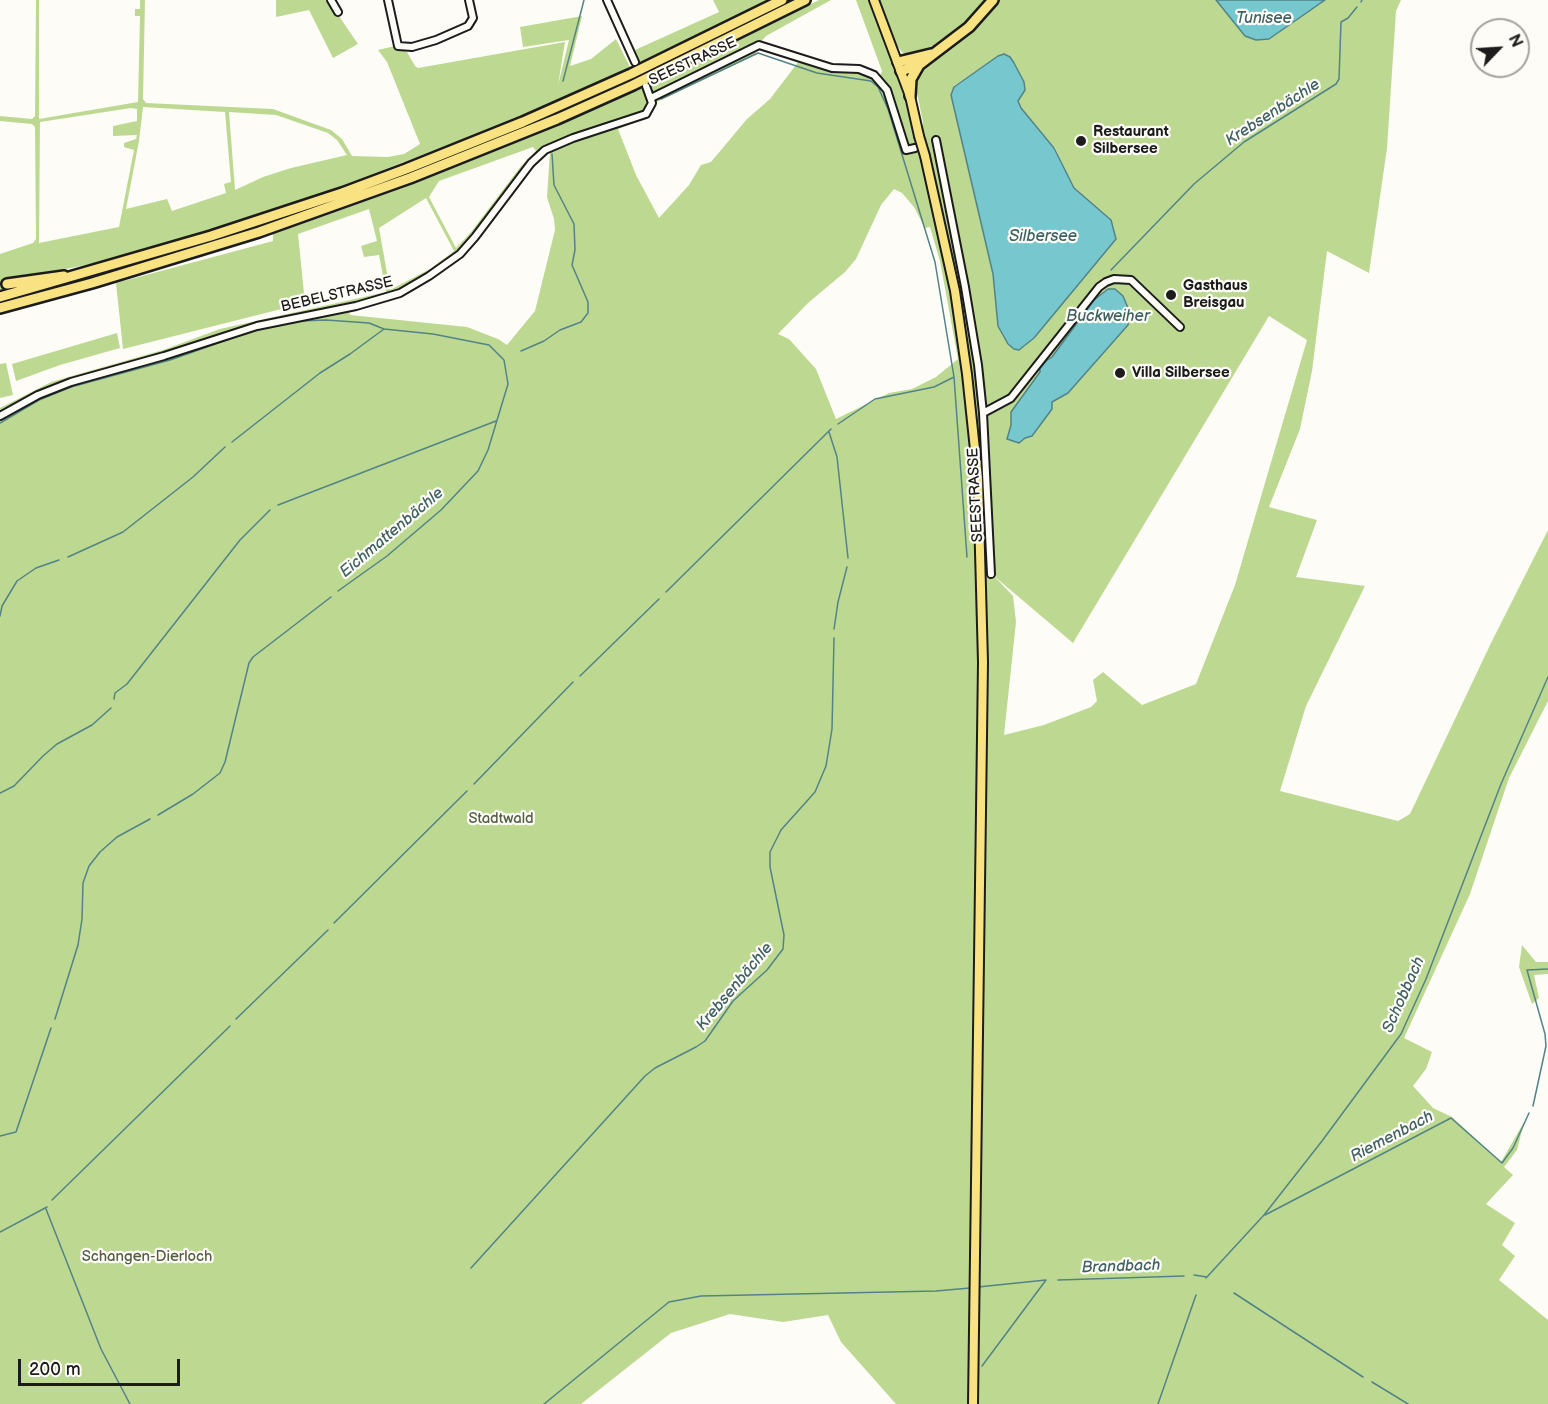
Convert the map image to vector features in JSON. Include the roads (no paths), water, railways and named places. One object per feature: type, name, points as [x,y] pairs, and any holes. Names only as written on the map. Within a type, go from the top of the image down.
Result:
[{"type":"highway","points":[[0,297],[254,223],[416,165],[542,114],[631,74],[782,0]]},
{"type":"highway","points":[[0,308],[92,283],[259,232],[410,178],[547,123],[633,85],[805,0]]},
{"type":"highway","points":[[910,96],[911,79],[919,65],[969,27],[993,0]]},
{"type":"highway","points":[[899,66],[933,53]]},
{"type":"highway","points":[[899,66],[919,65]]},
{"type":"highway","points":[[7,284],[52,276],[79,275]]},
{"type":"main road","points":[[874,0],[910,96],[955,291],[968,374],[978,478],[983,662],[973,1404]]},
{"type":"street","points":[[331,0],[338,12]]},
{"type":"street","points":[[388,0],[398,46],[412,47],[468,26],[472,18],[470,0]]},
{"type":"street","name":"SEESTRASSE","points":[[607,0],[635,62]]},
{"type":"street","name":"SEESTRASSE","points":[[646,86],[651,98],[759,45],[832,68],[859,69],[874,75],[887,90],[906,150],[915,148]]},
{"type":"street","name":"BEBELSTRASSE","points":[[0,416],[38,395],[71,382],[164,356],[257,326],[356,306],[400,293],[460,254],[539,155],[553,146],[641,117],[650,109],[651,98]]},
{"type":"street","name":"SEESTRASSE","points":[[936,140],[978,365],[983,413],[991,574]]},
{"type":"street","points":[[983,413],[1011,398],[1099,287],[1106,282],[1114,279],[1131,280],[1180,327]]},
{"type":"water","name":"Tunisee","points":[[1216,0],[1325,0],[1269,39],[1256,40],[1245,36]]},
{"type":"water","name":"Silbersee","points":[[1004,54],[1010,57],[1024,82],[1025,90],[1018,101],[1021,108],[1054,148],[1074,188],[1111,220],[1116,239],[1034,338],[1019,350],[1008,344],[998,326],[993,274],[951,95],[954,87]]},
{"type":"water","name":"Buckweiher","points":[[1108,289],[1115,289],[1123,296],[1130,313],[1128,325],[1068,393],[1052,402],[1052,409],[1032,436],[1019,443],[1007,439],[1011,425],[1011,412],[1040,372],[1040,368],[1052,357],[1094,300]]},
{"type":"waterway","name":"Eichmattenbächle","points":[[563,81],[584,0]]},
{"type":"waterway","name":"Krebsenbächle","points":[[1111,270],[1194,184],[1244,142],[1336,84],[1339,79],[1341,22],[1348,18],[1357,7]]},
{"type":"waterway","points":[[661,99],[758,53],[817,73],[871,81],[878,87],[888,109],[935,262],[954,377],[967,557]]},
{"type":"waterway","name":"Eichmattenbächle","points":[[521,351],[544,341],[560,330],[581,322],[588,313],[588,302],[572,265],[575,250],[574,224],[554,185],[552,154]]},
{"type":"waterway","points":[[0,423],[39,400],[71,387],[170,360],[252,331],[300,321],[326,320],[369,323],[384,329]]},
{"type":"waterway","points":[[232,442],[320,373],[384,329],[433,334],[489,345],[504,360],[508,384],[488,450],[478,471],[441,510],[387,556],[338,591]]},
{"type":"waterway","points":[[838,424],[875,399],[934,387],[954,377]]},
{"type":"waterway","points":[[278,505],[496,421]]},
{"type":"waterway","points":[[666,592],[831,429]]},
{"type":"waterway","name":"Krebsenbächle","points":[[829,432],[837,457],[848,558]]},
{"type":"waterway","points":[[68,557],[123,532],[193,477],[225,447]]},
{"type":"waterway","points":[[114,699],[115,693],[127,684],[240,540],[270,510]]},
{"type":"waterway","points":[[0,616],[2,606],[17,581],[36,568],[59,560]]},
{"type":"waterway","name":"Krebsenbächle","points":[[834,629],[847,567]]},
{"type":"waterway","name":"Eichmattenbächle","points":[[158,815],[193,794],[220,773],[225,762],[249,663],[253,657],[331,597]]},
{"type":"waterway","points":[[580,676],[659,599]]},
{"type":"waterway","name":"Krebsenbächle","points":[[471,1268],[645,1076],[655,1068],[705,1041],[733,1001],[767,970],[783,949],[784,935],[770,867],[770,852],[781,830],[815,792],[826,766],[832,729],[834,638]]},
{"type":"waterway","name":"Schobbach","points":[[1206,1278],[1264,1215],[1401,1034],[1426,979],[1501,784],[1548,677]]},
{"type":"waterway","points":[[474,784],[573,682]]},
{"type":"waterway","points":[[0,793],[14,786],[57,744],[92,725],[111,708]]},
{"type":"waterway","points":[[334,923],[467,791]]},
{"type":"waterway","name":"Eichmattenbächle","points":[[55,1019],[78,945],[82,919],[83,883],[89,866],[100,852],[117,837],[150,819]]},
{"type":"waterway","points":[[236,1019],[328,930]]},
{"type":"waterway","name":"Riemenbach","points":[[1533,1106],[1546,1046],[1545,1034],[1527,970],[1548,969]]},
{"type":"waterway","points":[[52,1200],[230,1026]]},
{"type":"waterway","name":"Eichmattenbächle","points":[[0,1136],[16,1132],[51,1028]]},
{"type":"waterway","name":"Riemenbach","points":[[1265,1215],[1451,1118],[1502,1163],[1513,1148],[1529,1113]]},
{"type":"waterway","points":[[0,1232],[47,1207]]},
{"type":"waterway","points":[[46,1209],[101,1349],[130,1404]]},
{"type":"waterway","name":"Brandbach","points":[[1194,1275],[1207,1277]]},
{"type":"waterway","name":"Brandbach","points":[[1058,1280],[1184,1276]]},
{"type":"waterway","points":[[978,1287],[1046,1280]]},
{"type":"waterway","name":"Brandbach","points":[[982,1366],[1046,1280]]},
{"type":"waterway","points":[[544,1404],[669,1302],[701,1296],[936,1291],[970,1288]]},
{"type":"waterway","points":[[1234,1293],[1363,1377]]},
{"type":"waterway","name":"Schobbach","points":[[1158,1404],[1196,1295]]},
{"type":"waterway","points":[[1372,1382],[1408,1404]]},
{"type":"place","name":"Restaurant Silbersee","points":[[1081,141]]},
{"type":"place","name":"Gasthaus Breisgau","points":[[1171,295]]},
{"type":"place","name":"Villa Silbersee","points":[[1120,373]]},
{"type":"park label","name":"Stadtwald","points":[[501,819]]},
{"type":"park label","name":"Schangen-Dierloch","points":[[147,1257]]}]
